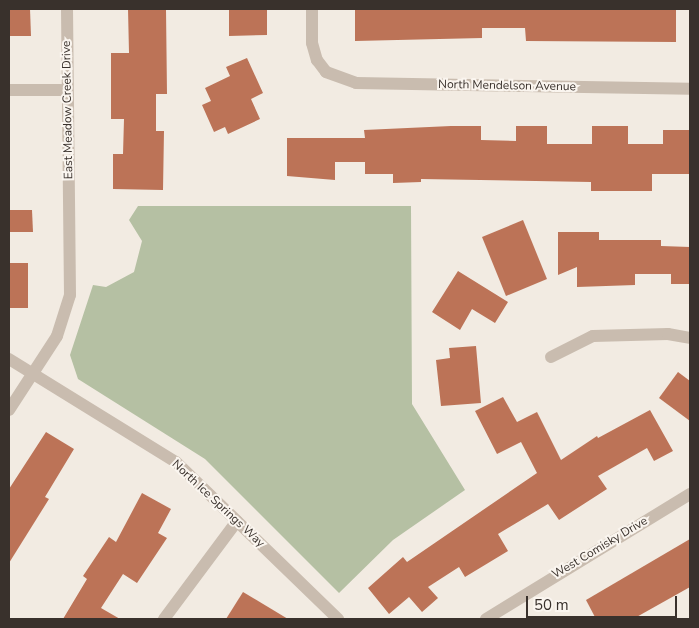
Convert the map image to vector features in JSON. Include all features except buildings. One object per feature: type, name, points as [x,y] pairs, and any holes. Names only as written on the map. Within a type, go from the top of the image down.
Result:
[{"type":"street","name":"East Meadow Creek Drive","points":[[9,410],[56,336],[70,295],[71,211],[66,90],[67,9]]},
{"type":"street","name":"North Mendelson Avenue","points":[[312,9],[312,43],[317,60],[326,72],[356,84],[690,89]]},
{"type":"street","points":[[9,90],[66,90]]},
{"type":"street","points":[[551,357],[593,336],[668,334],[690,338]]},
{"type":"street","name":"North Ice Springs Way","points":[[9,359],[176,462],[338,619]]},
{"type":"street","name":"West Comisky Drive","points":[[486,619],[690,494]]},
{"type":"street","points":[[164,619],[237,521]]},
{"type":"green space","points":[[138,206],[411,206],[412,404],[465,490],[393,540],[339,593],[205,459],[78,379],[70,355],[93,285],[106,287],[134,272],[142,241],[129,220]]}]
